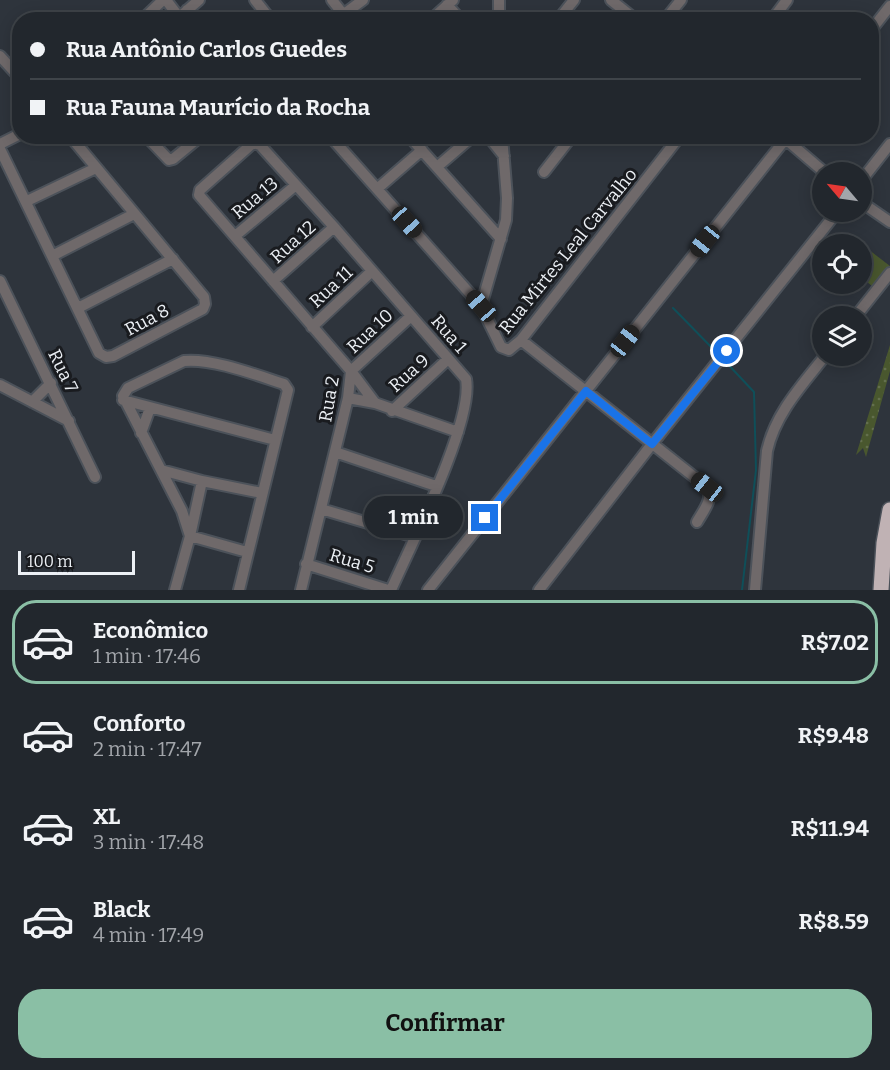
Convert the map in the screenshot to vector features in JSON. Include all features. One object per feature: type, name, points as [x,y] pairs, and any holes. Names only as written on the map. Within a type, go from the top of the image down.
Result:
[{"type":"highway","points":[[881,590],[884,543],[890,510]]},
{"type":"street","points":[[151,12],[165,0],[178,12]]},
{"type":"street","points":[[184,12],[198,0]]},
{"type":"street","points":[[255,0],[265,12]]},
{"type":"street","points":[[347,12],[363,0]]},
{"type":"street","points":[[564,12],[574,0]]},
{"type":"street","points":[[611,0],[626,12]]},
{"type":"street","points":[[671,12],[681,0]]},
{"type":"street","points":[[879,20],[890,6]]},
{"type":"street","points":[[0,56],[12,69]]},
{"type":"street","points":[[0,149],[78,308],[173,259],[76,144]]},
{"type":"street","points":[[154,144],[169,160],[191,144]]},
{"type":"street","name":"Rua 1","points":[[198,193],[252,144]]},
{"type":"street","name":"Rua 1","points":[[257,144],[334,226],[466,379],[468,388],[458,432],[415,537],[389,590]]},
{"type":"street","points":[[337,144],[481,306]]},
{"type":"street","points":[[416,144],[501,239]]},
{"type":"street","points":[[437,167],[463,144]]},
{"type":"street","points":[[494,144],[504,156]]},
{"type":"street","points":[[481,306],[506,220],[507,198],[503,144]]},
{"type":"street","points":[[544,172],[566,144]]},
{"type":"street","name":"Rua Mirtes Leal Carvalho","points":[[481,306],[501,347],[509,350],[521,340],[674,144]]},
{"type":"street","points":[[428,590],[780,144]]},
{"type":"street","points":[[793,144],[813,162]]},
{"type":"street","points":[[872,167],[890,144]]},
{"type":"street","points":[[377,189],[422,150]]},
{"type":"street","points":[[27,201],[96,168]]},
{"type":"street","name":"Rua 13","points":[[235,236],[296,185]]},
{"type":"street","name":"Rua 2","points":[[198,193],[351,371],[348,398],[301,590]]},
{"type":"street","points":[[872,210],[890,222]]},
{"type":"street","points":[[52,256],[134,214]]},
{"type":"street","points":[[539,590],[829,222]]},
{"type":"street","name":"Rua 12","points":[[273,281],[334,226]]},
{"type":"street","name":"Rua 8","points":[[78,308],[99,353],[106,357],[113,356],[203,309],[204,297],[173,259]]},
{"type":"street","name":"Rua 11","points":[[312,327],[372,271]]},
{"type":"street","points":[[864,306],[890,273]]},
{"type":"street","name":"Rua 7","points":[[0,281],[95,477]]},
{"type":"street","name":"Rua 10","points":[[351,371],[411,316]]},
{"type":"street","points":[[521,340],[710,491],[710,500],[697,522]]},
{"type":"street","name":"Rua 9","points":[[392,411],[448,359]]},
{"type":"street","points":[[190,536],[182,511],[123,400],[123,396],[128,388],[184,361],[194,360],[237,369],[284,384],[288,390],[239,590]]},
{"type":"street","points":[[755,590],[770,436],[778,418],[817,366]]},
{"type":"street","points":[[351,371],[375,404]]},
{"type":"street","points":[[32,402],[51,383]]},
{"type":"street","points":[[0,385],[69,422]]},
{"type":"street","points":[[348,398],[375,404],[458,432]]},
{"type":"street","points":[[123,400],[274,440]]},
{"type":"street","points":[[141,433],[150,408]]},
{"type":"street","points":[[335,452],[436,486]]},
{"type":"street","points":[[161,470],[262,493]]},
{"type":"street","points":[[175,590],[202,481]]},
{"type":"street","points":[[321,509],[415,537]]},
{"type":"street","points":[[190,536],[247,552]]},
{"type":"street","name":"Rua 5","points":[[306,564],[389,590]]},
{"type":"green space","points":[[872,252],[890,266],[872,286]]},
{"type":"green space","points":[[890,345],[890,371],[866,457],[863,448],[856,455]]},
{"type":"waterway","points":[[673,308],[719,355]]},
{"type":"waterway","points":[[723,359],[754,392],[756,470],[742,590]]},
{"type":"route","points":[[485,518],[586,391],[652,444],[727,351]]}]
